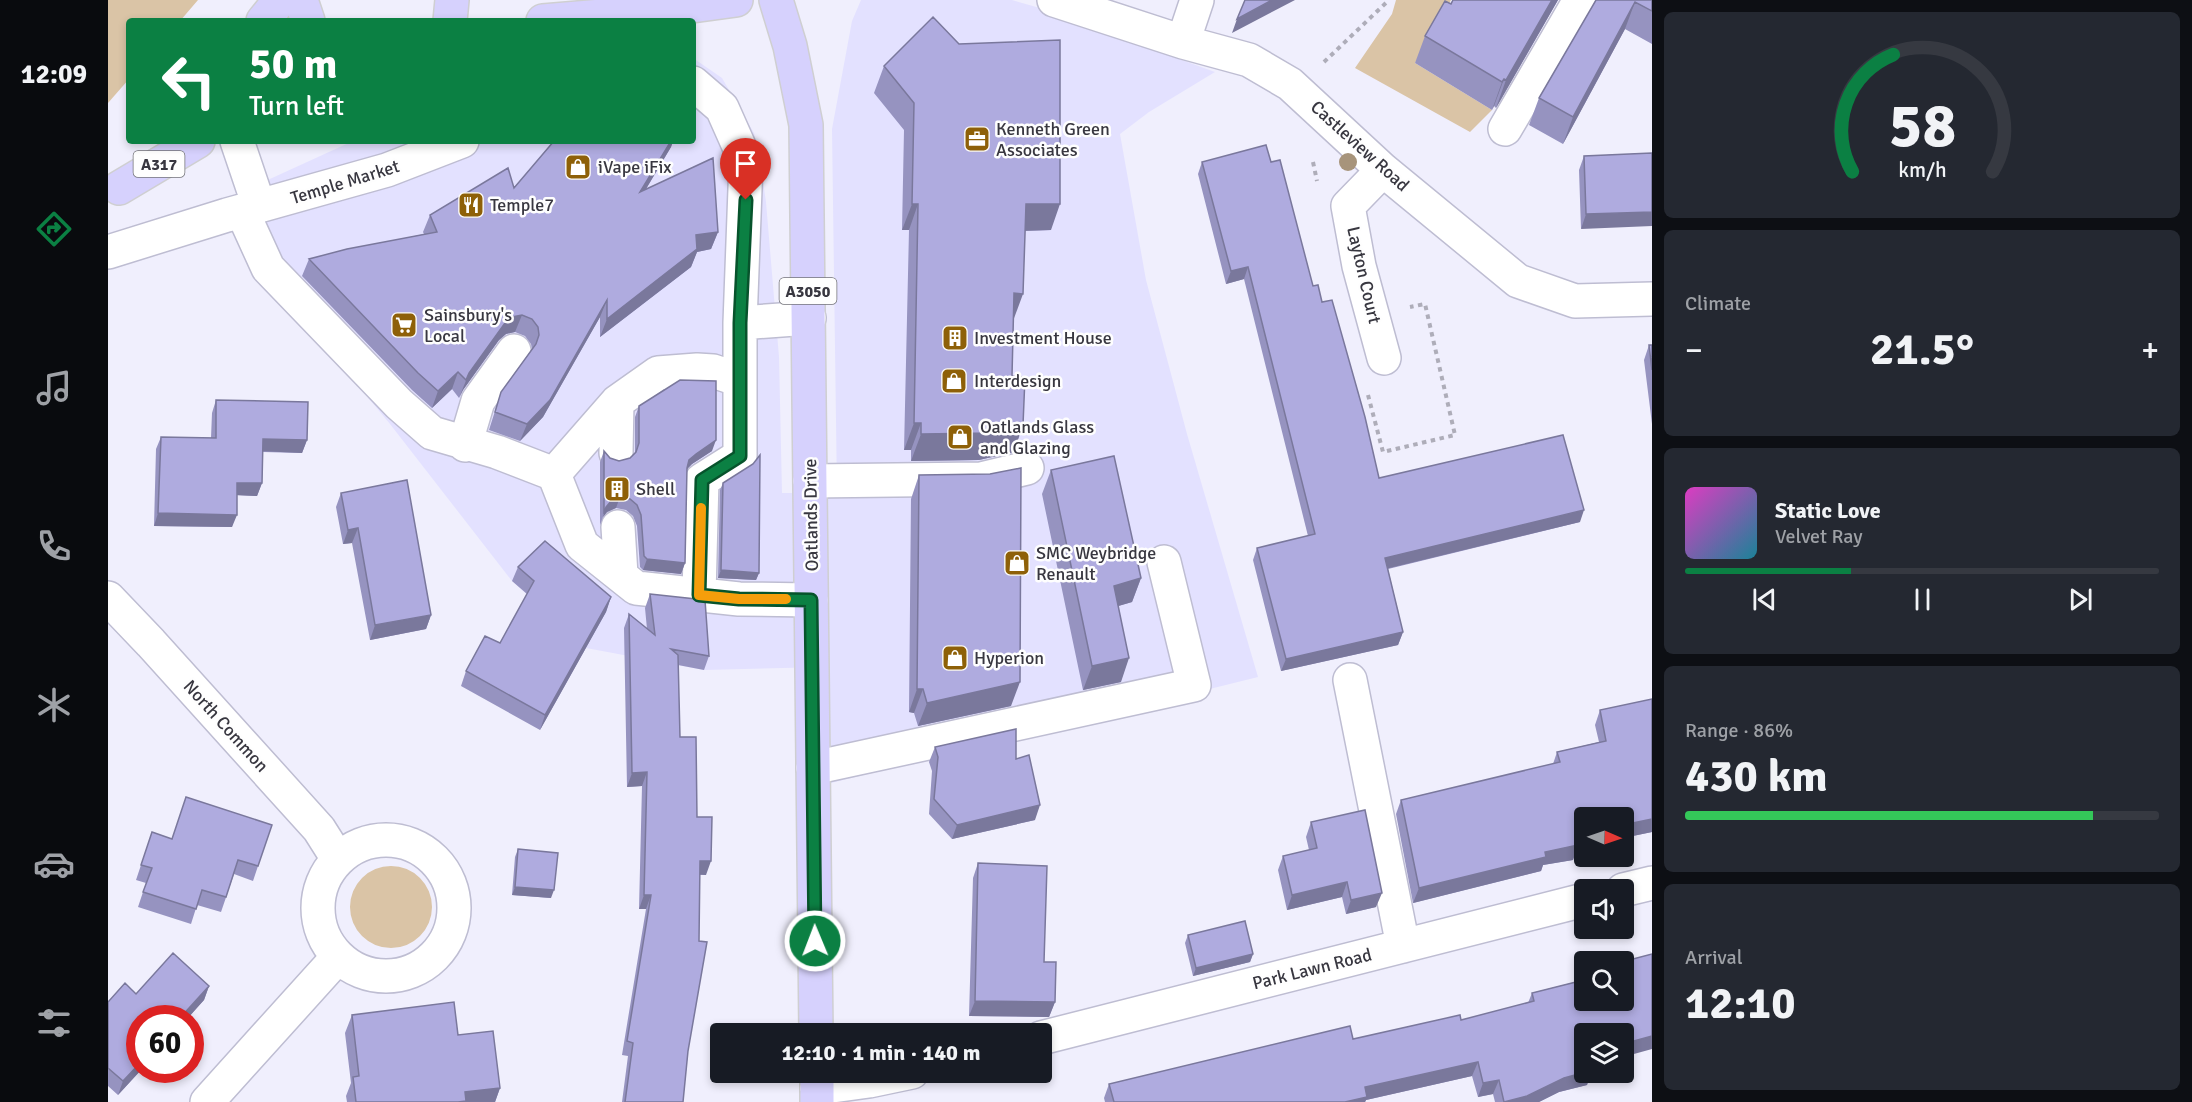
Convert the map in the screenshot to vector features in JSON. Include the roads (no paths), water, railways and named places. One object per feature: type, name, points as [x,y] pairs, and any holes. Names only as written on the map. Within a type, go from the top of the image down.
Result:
[{"type":"main road","points":[[265,18],[280,0]]},
{"type":"main road","points":[[301,0],[306,18]]},
{"type":"main road","points":[[450,18],[452,0]]},
{"type":"main road","points":[[606,18],[736,0]]},
{"type":"main road","name":"Oatlands Drive","points":[[776,0],[790,46],[806,125],[816,1023]]},
{"type":"main road","name":"A317","points":[[113,193],[159,144]]},
{"type":"main road","name":"A317","points":[[113,193],[193,144]]},
{"type":"street","name":"Castleview Road","points":[[1054,0],[1183,42],[1248,60],[1290,84],[1383,170],[1518,281],[1575,301],[1652,299]]},
{"type":"street","points":[[1183,42],[1197,0]]},
{"type":"street","points":[[1505,129],[1580,0]]},
{"type":"street","points":[[678,590],[702,480],[740,456],[740,323],[746,162],[722,108],[696,85]]},
{"type":"street","points":[[238,144],[250,209],[268,268],[399,404],[432,433],[465,445],[496,452],[554,474],[582,545],[636,588],[739,591],[811,600]]},
{"type":"street","name":"Temple Market","points":[[108,252],[387,170],[454,144]]},
{"type":"street","name":"Layton Court","points":[[1383,170],[1348,206],[1359,266],[1384,358]]},
{"type":"street","points":[[740,323],[808,318]]},
{"type":"street","points":[[465,445],[478,401],[514,351]]},
{"type":"street","points":[[554,474],[617,402],[658,374],[696,370],[713,371],[740,380]]},
{"type":"street","points":[[616,453],[617,402]]},
{"type":"street","points":[[810,481],[981,478],[1027,468]]},
{"type":"street","points":[[618,527],[621,575]]},
{"type":"street","points":[[813,768],[1194,685],[1164,562]]},
{"type":"street","name":"North Common","points":[[108,598],[319,829],[338,859]]},
{"type":"street","points":[[1350,680],[1403,946]]},
{"type":"street","points":[[379,840],[401,841],[423,850],[439,866],[451,886],[454,908],[451,931],[439,951],[422,966],[401,975],[378,977],[356,970],[337,958],[324,939],[318,918],[318,897],[325,876],[338,859],[356,846],[379,840]]},
{"type":"street","points":[[1634,887],[1652,883]]},
{"type":"street","name":"Park Lawn Road","points":[[1052,1035],[1574,903]]},
{"type":"street","points":[[207,1102],[337,958]]},
{"type":"street","points":[[817,1087],[852,1083]]},
{"type":"place","name":"Kenneth Green Associates","points":[[977,139]]},
{"type":"place","name":"iVape iFix","points":[[578,167]]},
{"type":"place","name":"Temple7","points":[[471,205]]},
{"type":"place","name":"Sainsbury's Local","points":[[404,325]]},
{"type":"place","name":"Investment House","points":[[955,338]]},
{"type":"place","name":"Interdesign","points":[[954,381]]},
{"type":"place","name":"Oatlands Glass and Glazing","points":[[960,437]]},
{"type":"place","name":"Shell","points":[[617,489]]},
{"type":"place","name":"SMC Weybridge Renault","points":[[1017,563]]},
{"type":"place","name":"Hyperion","points":[[955,658]]}]
